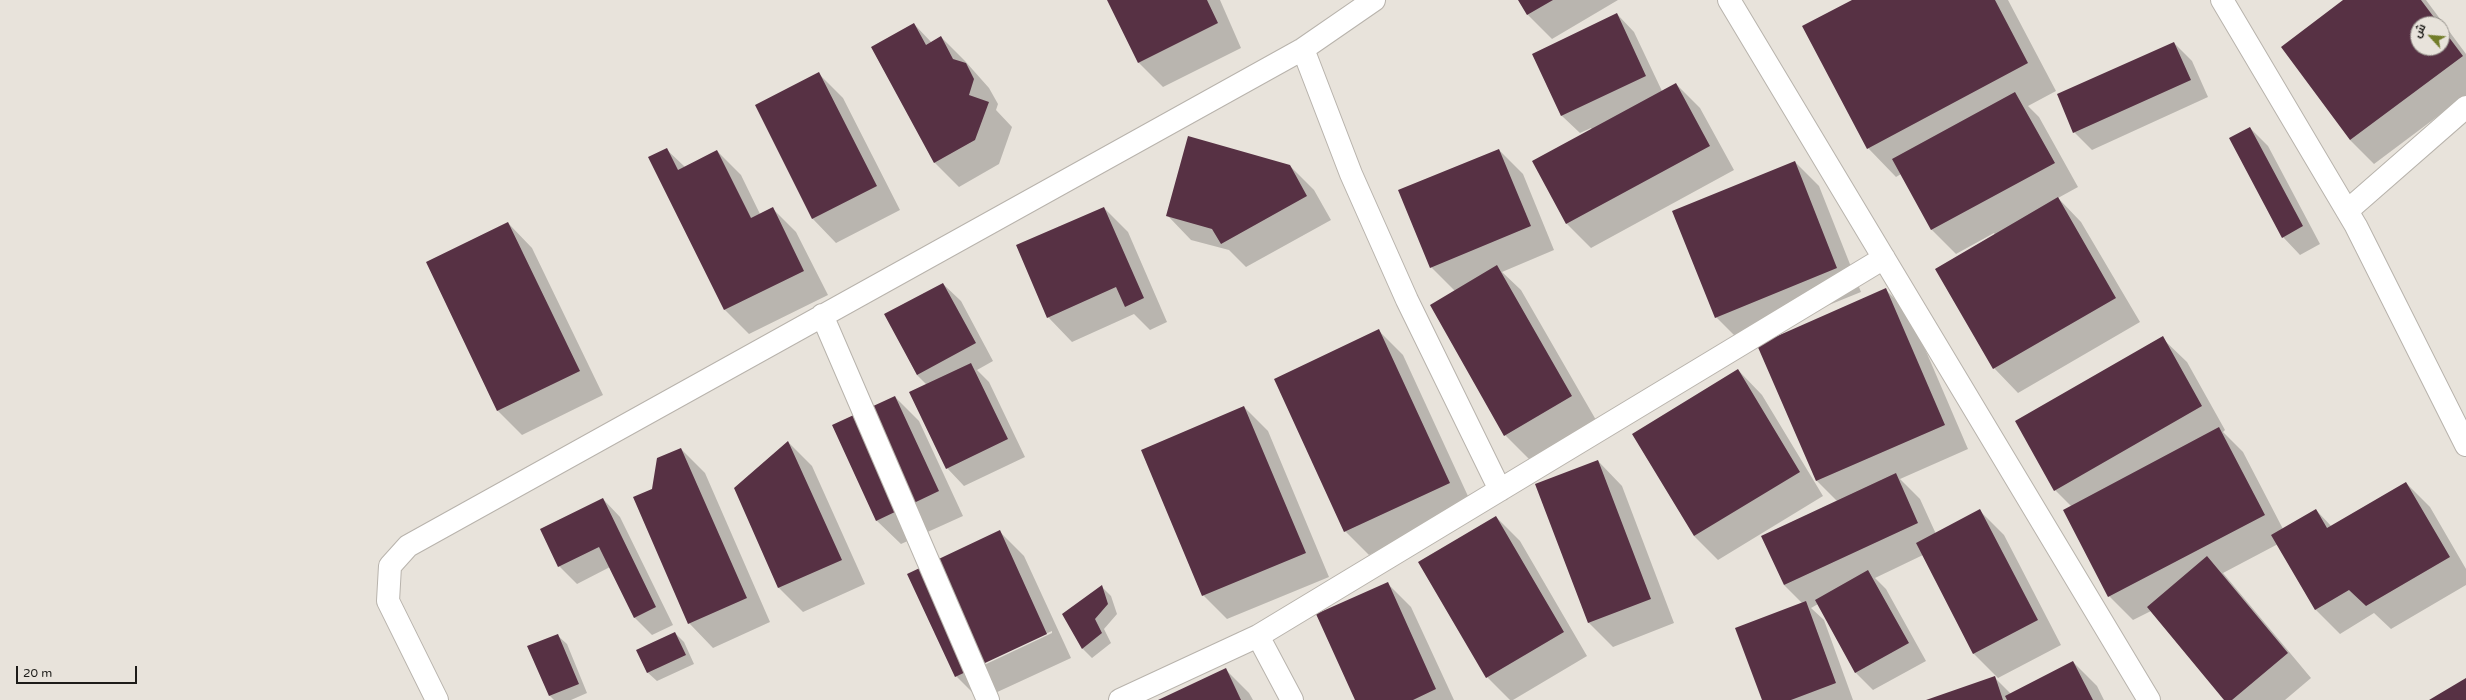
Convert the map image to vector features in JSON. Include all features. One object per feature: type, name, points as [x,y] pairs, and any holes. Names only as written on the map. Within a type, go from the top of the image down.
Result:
[{"type":"street","points":[[436,700],[388,601],[390,566],[408,546],[1302,50],[1374,0]]},
{"type":"street","points":[[1729,0],[2149,700]]},
{"type":"street","points":[[2222,0],[2347,211],[2466,445]]},
{"type":"street","points":[[1302,50],[1350,174],[1407,300],[1500,490]]},
{"type":"street","points":[[2347,211],[2466,107]]},
{"type":"street","points":[[1120,700],[1258,636],[1884,258]]},
{"type":"street","points":[[822,316],[988,700]]},
{"type":"street","points":[[1258,636],[1292,700]]},
{"type":"building","points":[[1107,0],[1207,0],[1218,23],[1138,63]]},
{"type":"building","points":[[1518,0],[1553,0],[1527,15]]},
{"type":"building","points":[[1852,0],[1995,0],[2028,63],[1867,149],[1802,26]]},
{"type":"building","points":[[2343,0],[2421,0],[2433,16],[2410,16],[2410,56],[2450,56],[2450,39],[2463,56],[2350,140],[2281,47]]},
{"type":"building","points":[[1617,13],[1646,76],[1561,116],[1532,54]]},
{"type":"building","points":[[914,23],[926,45],[941,36],[953,59],[966,63],[974,79],[969,95],[989,102],[975,140],[934,163],[871,47]]},
{"type":"building","points":[[2174,42],[2191,80],[2073,133],[2057,94]]},
{"type":"building","points":[[819,72],[877,186],[812,219],[755,105]]},
{"type":"building","points":[[1676,83],[1710,146],[1566,224],[1532,161]]},
{"type":"building","points":[[2015,92],[2055,163],[1931,230],[1892,159]]},
{"type":"building","points":[[2250,127],[2303,226],[2282,238],[2229,138]]},
{"type":"building","points":[[1188,136],[1290,165],[1307,196],[1221,244],[1212,229],[1166,216]]},
{"type":"building","points":[[667,148],[678,170],[717,150],[751,218],[773,207],[804,271],[724,310],[648,157]]},
{"type":"building","points":[[1499,149],[1531,226],[1430,268],[1398,190]]},
{"type":"building","points":[[1795,161],[1837,268],[1715,318],[1672,211]]},
{"type":"building","points":[[2058,197],[2116,298],[1993,369],[1935,269]]},
{"type":"building","points":[[1104,207],[1144,298],[1125,307],[1116,287],[1047,318],[1016,245]]},
{"type":"building","points":[[508,222],[580,371],[497,411],[426,262]]},
{"type":"building","points":[[1497,265],[1572,396],[1504,436],[1430,305]]},
{"type":"building","points":[[943,283],[976,343],[917,375],[884,314]]},
{"type":"building","points":[[1886,288],[1945,425],[1816,481],[1757,345]]},
{"type":"building","points":[[1379,329],[1450,483],[1344,532],[1274,379]]},
{"type":"building","points":[[2163,336],[2202,406],[2054,491],[2015,421]]},
{"type":"building","points":[[971,363],[1008,439],[946,469],[909,392]]},
{"type":"building","points":[[1738,369],[1800,472],[1694,536],[1632,434]]},
{"type":"building","points":[[895,396],[939,491],[876,521],[832,425]]},
{"type":"building","points":[[1244,406],[1306,553],[1202,596],[1141,450]]},
{"type":"building","points":[[2219,427],[2265,515],[2108,597],[2063,510]]},
{"type":"building","points":[[788,441],[842,560],[778,588],[734,488]]},
{"type":"building","points":[[681,448],[747,598],[688,624],[633,497],[652,489],[657,458]]},
{"type":"building","points":[[1598,460],[1651,599],[1588,623],[1535,484]]},
{"type":"building","points":[[1896,473],[1918,523],[1784,585],[1761,536]]},
{"type":"building","points":[[2406,482],[2450,557],[2366,606],[2349,590],[2315,610],[2271,535],[2316,509],[2327,528]]},
{"type":"building","points":[[603,498],[656,607],[634,618],[599,547],[558,567],[540,529]]},
{"type":"building","points":[[1980,509],[2038,620],[1973,654],[1916,543]]},
{"type":"building","points":[[1496,516],[1564,632],[1486,678],[1418,562]]},
{"type":"building","points":[[1000,530],[1047,634],[955,677],[907,574]]},
{"type":"building","points":[[2207,556],[2288,653],[2232,700],[2224,700],[2147,607]]},
{"type":"building","points":[[1868,570],[1909,643],[1855,673],[1815,600]]},
{"type":"building","points":[[1388,582],[1436,689],[1413,700],[1355,700],[1316,614]]},
{"type":"building","points":[[1102,585],[1108,604],[1095,619],[1102,633],[1082,649],[1062,614]]},
{"type":"building","points":[[1806,601],[1836,683],[1791,700],[1762,700],[1735,628]]},
{"type":"building","points":[[675,632],[686,655],[647,673],[636,650]]},
{"type":"building","points":[[558,634],[579,684],[549,696],[527,646]]},
{"type":"building","points":[[2073,661],[2093,700],[2007,700],[2005,696]]},
{"type":"building","points":[[1226,668],[1241,700],[1158,700]]},
{"type":"building","points":[[1995,676],[2003,700],[1926,700]]},
{"type":"building","points":[[2466,678],[2466,700],[2429,700]]}]
